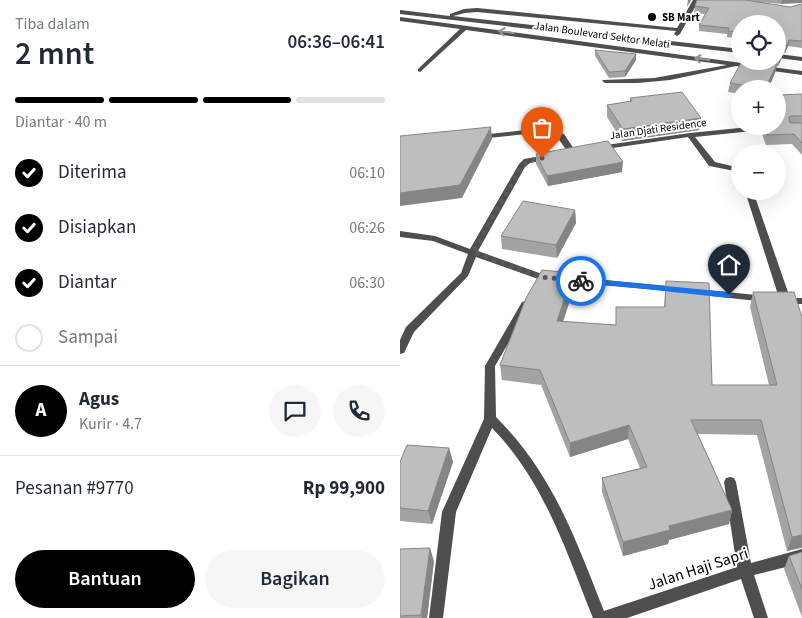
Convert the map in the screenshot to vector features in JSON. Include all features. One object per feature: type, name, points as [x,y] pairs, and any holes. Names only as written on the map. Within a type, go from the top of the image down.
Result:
[{"type":"street","points":[[663,54],[673,43],[696,0]]},
{"type":"street","points":[[448,16],[477,10],[679,30]]},
{"type":"street","name":"Jalan Boulevard Sektor Melati","points":[[400,12],[448,16],[731,51]]},
{"type":"street","name":"Jalan Boulevard Sektor Melati","points":[[400,19],[731,63]]},
{"type":"street","points":[[420,70],[465,27]]},
{"type":"street","points":[[786,57],[802,59]]},
{"type":"street","points":[[605,81],[633,83],[660,80],[731,66]]},
{"type":"street","name":"Jalan Boulevard Sektor Melati","points":[[781,70],[802,73]]},
{"type":"street","points":[[467,138],[543,130],[561,136],[572,152]]},
{"type":"street","name":"Jalan Djati Residence","points":[[592,149],[731,131]]},
{"type":"street","points":[[690,135],[712,164],[731,168]]},
{"type":"street","points":[[563,154],[582,150]]},
{"type":"street","points":[[400,350],[410,330],[465,274],[473,252],[522,166],[527,161],[554,156]]},
{"type":"street","points":[[752,200],[786,301]]},
{"type":"street","points":[[400,234],[436,239],[473,252],[537,285],[802,301]]},
{"type":"street","points":[[436,618],[449,512],[490,419],[490,366],[537,285]]},
{"type":"street","points":[[490,419],[507,433],[548,494],[600,618]]},
{"type":"street","points":[[730,482],[745,571],[761,618]]},
{"type":"street","name":"Jalan Haji Sapri","points":[[605,618],[745,571],[802,556]]},
{"type":"building","points":[[697,0],[745,0],[790,7],[802,4],[802,41],[789,40],[786,46],[786,15],[731,15],[731,31],[728,31],[729,28],[699,25],[709,8],[695,6]]},
{"type":"building","points":[[595,50],[636,54],[625,71],[609,72]]},
{"type":"building","points":[[737,70],[774,70],[769,80],[732,80]]},
{"type":"building","points":[[682,92],[701,118],[623,129],[607,105],[632,101],[630,98]]},
{"type":"building","points":[[802,94],[802,116],[789,117],[790,123],[802,123],[802,143],[794,134],[786,134],[786,95]]},
{"type":"building","points":[[491,127],[460,185],[400,193],[400,136]]},
{"type":"building","points":[[608,141],[623,162],[547,176],[536,154]]},
{"type":"building","points":[[523,201],[575,210],[556,245],[501,236]]},
{"type":"building","points":[[542,270],[573,273],[557,321],[616,325],[616,307],[665,307],[666,281],[709,283],[712,385],[777,385],[753,292],[794,292],[802,317],[802,535],[792,537],[761,420],[691,420],[732,510],[669,526],[670,530],[623,542],[602,478],[647,467],[629,425],[570,443],[540,370],[500,365],[526,298]]},
{"type":"building","points":[[407,445],[449,448],[428,511],[400,508],[400,462]]},
{"type":"building","points":[[430,548],[421,615],[400,616],[400,549]]},
{"type":"building","points":[[802,552],[802,589],[789,556]]},
{"type":"way so far","points":[[542,158],[527,161],[522,166],[473,252],[541,277],[581,281]]},
{"type":"place","name":"SB Mart","points":[[652,17]]},
{"type":"route","points":[[581,281],[729,295]]}]
